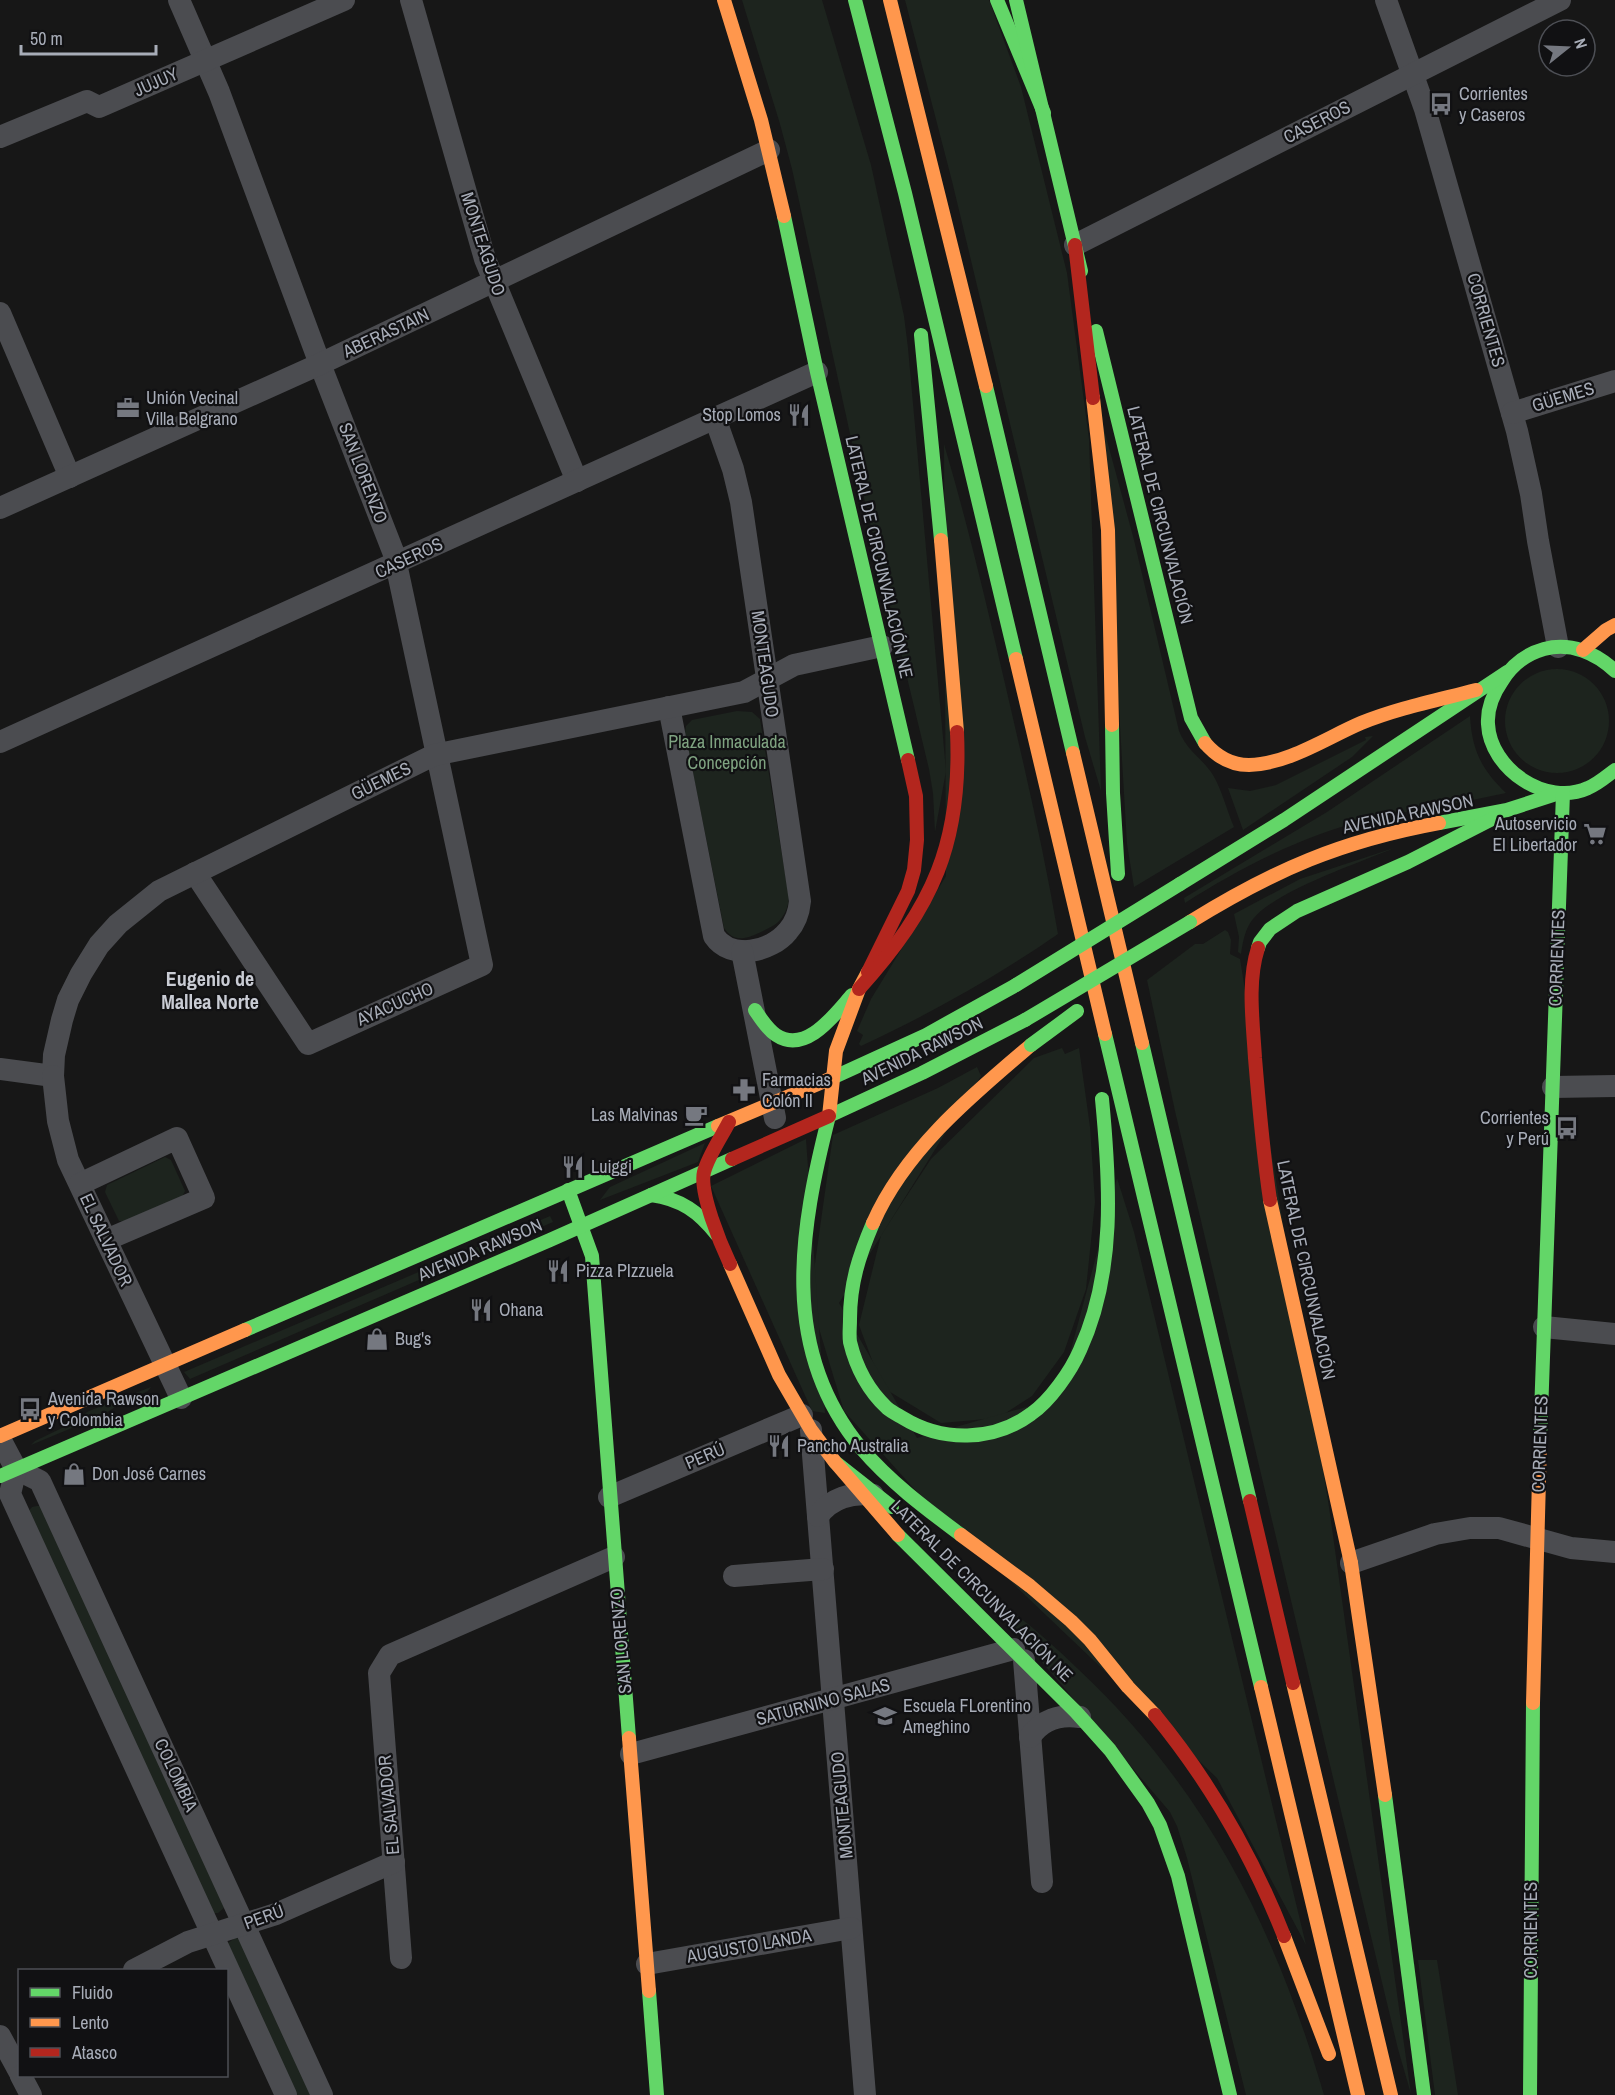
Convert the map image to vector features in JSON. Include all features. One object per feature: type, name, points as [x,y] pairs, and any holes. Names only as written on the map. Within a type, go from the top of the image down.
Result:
[{"type":"main road","name":"LATERAL DE CIRCUNVALACIÓN NE","points":[[724,0],[769,150],[817,372],[916,796],[917,840],[914,870],[908,891],[860,988],[836,1051],[829,1116],[808,1203],[803,1244],[805,1317],[811,1352],[829,1400],[852,1437],[881,1472],[1061,1612],[1091,1641],[1125,1684]]},
{"type":"main road","points":[[855,0],[905,193],[1358,2095]]},
{"type":"main road","points":[[890,0],[970,323],[1391,2095]]},
{"type":"main road","points":[[997,0],[1044,113]]},
{"type":"main road","name":"LATERAL DE CIRCUNVALACIÓN","points":[[1016,0],[1191,718],[1201,739],[1219,756],[1238,764],[1267,762],[1362,723],[1417,705],[1485,687]]},
{"type":"main road","points":[[845,17],[887,123]]},
{"type":"main road","points":[[905,193],[917,305]]},
{"type":"main road","points":[[1075,244],[1107,530],[1111,603],[1113,793],[1120,888],[1139,1030]]},
{"type":"main road","points":[[754,1010],[779,1037],[788,1040],[799,1041],[817,1030],[860,988],[899,943],[928,896],[947,850],[957,797],[958,768],[954,699],[920,325]]},
{"type":"main road","points":[[1582,650],[1606,630],[1615,626]]},
{"type":"main road","points":[[1558,647],[1582,650],[1612,666]]},
{"type":"main road","name":"AVENIDA RAWSON","points":[[0,1437],[568,1190],[896,1052],[958,1020],[1284,820],[1485,687],[1519,661],[1540,650],[1558,647]]},
{"type":"main road","points":[[1507,672],[1492,696],[1489,716],[1490,736],[1498,756],[1510,772],[1526,784],[1545,792],[1561,793]]},
{"type":"main road","points":[[1596,785],[1615,770]]},
{"type":"main road","points":[[1596,785],[1615,775]]},
{"type":"main road","name":"AVENIDA RAWSON","points":[[8,1472],[581,1226],[922,1073],[1025,1020],[1271,874],[1337,848],[1388,833],[1509,810],[1561,793],[1581,791],[1596,785]]},
{"type":"main road","name":"CORRIENTES","points":[[1530,2095],[1536,1539],[1553,1087],[1561,793]]},
{"type":"main road","name":"LATERAL DE CIRCUNVALACIÓN","points":[[1424,2095],[1382,1769],[1351,1563],[1266,1182],[1258,1112],[1252,1015],[1254,961],[1260,942],[1281,920],[1407,862],[1509,810]]},
{"type":"main road","points":[[1064,858],[1097,1059]]},
{"type":"main road","points":[[1100,1082],[1107,1146],[1104,1258],[1101,1282],[1091,1320],[1071,1368],[1062,1382],[1037,1409],[1001,1430],[976,1436],[940,1435],[911,1425],[897,1417],[876,1398],[862,1378],[854,1358],[849,1325],[850,1294],[859,1260],[879,1212],[913,1161],[966,1102],[1031,1045],[1112,985],[1173,932]]},
{"type":"main road","points":[[729,1122],[704,1172],[703,1184],[718,1238],[775,1368],[806,1422],[835,1462],[871,1496],[904,1516]]},
{"type":"main road","name":"SAN LORENZO","points":[[568,1190],[592,1256],[657,2095]]},
{"type":"main road","points":[[651,1195],[667,1197],[691,1208],[704,1218],[718,1238]]},
{"type":"main road","name":"LATERAL DE CIRCUNVALACIÓN NE","points":[[871,1496],[901,1538],[1080,1717],[1134,1781],[1160,1825],[1178,1876],[1230,2095]]},
{"type":"main road","points":[[1081,1650],[1125,1684],[1149,1709],[1185,1755],[1220,1806],[1261,1881],[1292,1949],[1336,2073]]},
{"type":"street","name":"SAN LORENZO","points":[[179,0],[219,92],[320,364],[394,554],[482,965]]},
{"type":"street","name":"JUJUY","points":[[0,137],[87,101],[99,107],[344,0]]},
{"type":"street","name":"MONTEAGUDO","points":[[411,0],[485,259],[578,481]]},
{"type":"street","name":"CORRIENTES","points":[[1386,0],[1425,109],[1512,413],[1531,494],[1558,647]]},
{"type":"street","name":"CASEROS","points":[[1075,244],[1560,0]]},
{"type":"street","name":"ABERASTAIN","points":[[0,508],[320,364],[769,150]]},
{"type":"street","points":[[0,313],[70,477]]},
{"type":"street","name":"CASEROS","points":[[0,742],[817,372]]},
{"type":"street","name":"GÜEMES","points":[[1512,413],[1615,381]]},
{"type":"street","name":"MONTEAGUDO","points":[[715,418],[733,469],[741,502],[800,901],[796,920],[782,938],[761,948],[742,951]]},
{"type":"street","name":"GÜEMES","points":[[53,1076],[57,1041],[65,1010],[90,958],[111,931],[159,891],[437,754],[744,692],[794,665],[882,646]]},
{"type":"street","points":[[669,707],[714,936],[724,947],[736,952],[742,951],[779,1138]]},
{"type":"street","name":"AYACUCHO","points":[[195,873],[308,1044],[482,965]]},
{"type":"street","points":[[0,1068],[53,1076]]},
{"type":"street","name":"EL SALVADOR","points":[[53,1076],[55,1106],[68,1160],[181,1398]]},
{"type":"street","points":[[1553,1087],[1615,1086]]},
{"type":"street","points":[[80,1184],[177,1138],[204,1198],[106,1240]]},
{"type":"street","points":[[1544,1327],[1615,1334]]},
{"type":"street","name":"MONTEAGUDO","points":[[806,1422],[823,1569],[865,2095]]},
{"type":"street","name":"PERÚ","points":[[609,1497],[806,1422]]},
{"type":"street","points":[[0,1437],[8,1472]]},
{"type":"street","name":"COLOMBIA","points":[[286,2095],[10,1494],[8,1472],[40,1481],[322,2095]]},
{"type":"street","points":[[818,1516],[838,1499],[852,1495],[871,1496]]},
{"type":"street","points":[[1351,1563],[1457,1528],[1499,1528],[1571,1548],[1615,1552]]},
{"type":"street","name":"EL SALVADOR","points":[[402,1958],[379,1673],[390,1655],[614,1557]]},
{"type":"street","points":[[734,1576],[823,1569]]},
{"type":"street","points":[[1019,1655],[1030,1737],[1042,1882]]},
{"type":"street","name":"SATURNINO SALAS","points":[[631,1754],[833,1699],[1019,1655]]},
{"type":"street","points":[[1030,1737],[1048,1720],[1061,1716],[1080,1717]]},
{"type":"street","name":"PERÚ","points":[[138,1969],[188,1942],[276,1914],[394,1862]]},
{"type":"street","name":"AUGUSTO LANDA","points":[[647,1964],[851,1929]]},
{"type":"street","points":[[5,2037],[18,2069]]},
{"type":"street","points":[[22,2077],[31,2095]]},
{"type":"green space","points":[[742,0],[822,0],[871,165],[904,316],[908,348],[946,771],[935,832],[929,769],[865,502],[792,169]]},
{"type":"green space","points":[[905,0],[989,0],[1021,87],[1067,273],[1089,439],[1101,791],[1085,737],[952,181]]},
{"type":"green space","points":[[1102,422],[1134,540],[1179,731],[1186,744],[1213,775],[1234,827],[1134,887],[1127,844]]},
{"type":"green space","points":[[944,444],[999,657],[1047,872],[1058,934],[962,994],[861,1046],[859,1044],[863,1035],[857,1031],[871,999],[946,876]]},
{"type":"green space","points":[[1557,669],[1577,673],[1594,684],[1605,701],[1609,721],[1605,741],[1594,758],[1577,769],[1557,773],[1537,769],[1520,758],[1509,741],[1505,721],[1509,701],[1520,684],[1537,673]]},
{"type":"green space","name":"Plaza Inmaculada Concepción","points":[[737,711],[752,712],[760,719],[789,898],[785,912],[778,922],[745,938],[736,938],[724,928],[685,733],[686,726],[692,720]]},
{"type":"green space","points":[[1470,716],[1473,739],[1479,758],[1490,776],[1506,793],[1371,819],[1322,833],[1251,865],[1185,903],[1184,898],[1327,812]]},
{"type":"green space","points":[[1373,736],[1352,757],[1243,830],[1228,788],[1250,791],[1276,785],[1366,740],[1365,737]]},
{"type":"green space","points":[[1394,848],[1279,898],[1253,919],[1246,931],[1241,954],[1238,952],[1239,937],[1234,914],[1300,879]]},
{"type":"green space","points":[[1225,930],[1231,940],[1230,954],[1240,959],[1329,1507],[1411,2094],[1398,2049],[1175,1111],[1147,980],[1195,944],[1203,944]]},
{"type":"green space","points":[[1062,1048],[1065,1054],[1079,1048],[1090,1127],[1095,1202],[1086,1289],[1064,1352],[1032,1396],[998,1418],[941,1423],[882,1387],[859,1325],[881,1235],[931,1159],[1034,1058]]},
{"type":"green space","points":[[977,1067],[981,1076],[839,1303],[917,1438],[1058,1398],[1117,1178],[1134,1232],[1306,1945],[1217,1778],[917,1492],[844,1411],[810,1299],[833,1135],[938,1088]]},
{"type":"green space","points":[[806,1139],[825,1413],[812,1411],[711,1186]]},
{"type":"green space","points":[[705,1143],[698,1162],[600,1200],[610,1187]]},
{"type":"green space","points":[[165,1157],[171,1160],[185,1191],[182,1197],[126,1222],[119,1221],[105,1192],[107,1185]]},
{"type":"green space","points":[[550,1216],[553,1222],[190,1379],[184,1372]]},
{"type":"green space","points":[[151,1387],[148,1391],[103,1415],[31,1445],[89,1411]]},
{"type":"green space","points":[[43,1506],[225,1907],[218,1913],[213,1913],[27,1513],[32,1507]]},
{"type":"green space","points":[[990,1596],[1046,1639],[1123,1714],[1163,1762],[1199,1812],[1258,1918],[1283,1974],[1305,2033],[1324,2095],[1246,2095],[1187,1858],[1170,1812],[988,1599]]},
{"type":"green space","points":[[235,1938],[241,1939],[313,2095],[294,2095],[228,1943]]},
{"type":"green space","points":[[1418,1960],[1437,1960],[1458,2095],[1435,2095]]},
{"type":"traffic: fast","points":[[855,0],[905,193],[1016,659]]},
{"type":"traffic: fast","points":[[997,0],[1044,113]]},
{"type":"traffic: fast","points":[[1016,0],[1081,271]]},
{"type":"traffic: fast","points":[[784,216],[817,372],[908,760]]},
{"type":"traffic: fast","points":[[1096,331],[1191,718],[1205,743]]},
{"type":"traffic: fast","points":[[921,335],[941,540]]},
{"type":"traffic: fast","points":[[986,386],[1073,753]]},
{"type":"traffic: fast","points":[[1615,671],[1591,654],[1573,648],[1554,647],[1537,651],[1520,661],[1506,675],[1493,696],[1488,718],[1491,740],[1499,756],[1509,769],[1538,788],[1572,793],[1592,786],[1615,770]]},
{"type":"traffic: fast","points":[[1180,884],[1284,820],[1507,672]]},
{"type":"traffic: fast","points":[[1112,725],[1118,874]]},
{"type":"traffic: fast","points":[[1439,823],[1507,810],[1559,793]]},
{"type":"traffic: fast","points":[[1540,1442],[1563,793]]},
{"type":"traffic: fast","points":[[1258,948],[1270,929],[1297,911],[1408,862],[1494,818]]},
{"type":"traffic: fast","points":[[1016,985],[1180,884]]},
{"type":"traffic: fast","points":[[1025,1020],[1190,922]]},
{"type":"traffic: fast","points":[[832,1078],[926,1035],[1016,985]]},
{"type":"traffic: fast","points":[[755,1010],[776,1035],[787,1040],[798,1040],[819,1030],[852,995]]},
{"type":"traffic: fast","points":[[1031,1045],[1077,1011]]},
{"type":"traffic: fast","points":[[961,1535],[921,1505],[884,1472],[861,1448],[835,1410],[817,1370],[807,1330],[803,1288],[810,1202],[829,1116],[922,1073],[1025,1020]]},
{"type":"traffic: fast","points":[[1105,1034],[1261,1687]]},
{"type":"traffic: fast","points":[[1142,1043],[1250,1501]]},
{"type":"traffic: fast","points":[[873,1223],[854,1282],[850,1306],[850,1342],[860,1369],[874,1394],[887,1408],[918,1426],[951,1435],[984,1434],[1016,1423],[1031,1414],[1045,1401],[1071,1367],[1092,1320],[1100,1290],[1108,1226],[1107,1162],[1102,1099]]},
{"type":"traffic: fast","points":[[245,1330],[718,1126]]},
{"type":"traffic: fast","points":[[0,1476],[550,1240],[732,1159]]},
{"type":"traffic: fast","points":[[568,1190],[592,1256],[629,1738]]},
{"type":"traffic: fast","points":[[651,1195],[680,1203],[696,1213],[717,1235]]},
{"type":"traffic: fast","points":[[835,1462],[892,1507]]},
{"type":"traffic: fast","points":[[898,1535],[1076,1712],[1110,1750],[1148,1803],[1160,1825],[1178,1876],[1230,2095]]},
{"type":"traffic: fast","points":[[1530,2095],[1533,1703]]},
{"type":"traffic: fast","points":[[1385,1795],[1424,2095]]},
{"type":"traffic: fast","points":[[649,1991],[657,2095]]},
{"type":"traffic: slow","points":[[724,0],[761,120],[784,216]]},
{"type":"traffic: slow","points":[[890,0],[986,386]]},
{"type":"traffic: slow","points":[[1093,398],[1108,530],[1112,725]]},
{"type":"traffic: slow","points":[[941,540],[957,732]]},
{"type":"traffic: slow","points":[[1583,650],[1615,625]]},
{"type":"traffic: slow","points":[[1016,659],[1105,1034]]},
{"type":"traffic: slow","points":[[1205,743],[1219,756],[1230,762],[1242,765],[1264,764],[1292,755],[1375,718],[1476,690]]},
{"type":"traffic: slow","points":[[1073,753],[1142,1043]]},
{"type":"traffic: slow","points":[[1190,922],[1251,887],[1309,860],[1371,839],[1439,823]]},
{"type":"traffic: slow","points":[[829,1116],[836,1051],[859,989],[868,972]]},
{"type":"traffic: slow","points":[[873,1223],[887,1196],[921,1148],[964,1104],[1031,1045]]},
{"type":"traffic: slow","points":[[718,1126],[832,1078]]},
{"type":"traffic: slow","points":[[1270,1200],[1351,1563]]},
{"type":"traffic: slow","points":[[730,1264],[779,1375],[811,1430],[835,1462],[898,1535]]},
{"type":"traffic: slow","points":[[0,1436],[245,1330]]},
{"type":"traffic: slow","points":[[1533,1703],[1540,1442]]},
{"type":"traffic: slow","points":[[961,1535],[1030,1586],[1071,1621],[1155,1715]]},
{"type":"traffic: slow","points":[[1351,1563],[1385,1795]]},
{"type":"traffic: slow","points":[[1293,1683],[1391,2095]]},
{"type":"traffic: slow","points":[[1261,1687],[1358,2095]]},
{"type":"traffic: slow","points":[[629,1738],[649,1991]]},
{"type":"traffic: slow","points":[[1284,1936],[1329,2054]]},
{"type":"traffic: jam","points":[[1075,245],[1093,398]]},
{"type":"traffic: jam","points":[[859,989],[906,930],[924,901],[938,871],[948,840],[954,807],[957,732]]},
{"type":"traffic: jam","points":[[868,972],[908,891],[914,870],[917,840],[916,796],[908,760]]},
{"type":"traffic: jam","points":[[1258,948],[1253,975],[1252,1017],[1261,1129],[1270,1200]]},
{"type":"traffic: jam","points":[[732,1159],[829,1116]]},
{"type":"traffic: jam","points":[[729,1122],[709,1159],[703,1181],[712,1218],[730,1264]]},
{"type":"traffic: jam","points":[[1250,1501],[1293,1683]]},
{"type":"traffic: jam","points":[[1155,1715],[1194,1766],[1228,1820],[1244,1848],[1284,1936]]},
{"type":"place","name":"Corrientes y Caseros","points":[[1441,104]]},
{"type":"place","name":"Unión Vecinal Villa Belgrano","points":[[128,408]]},
{"type":"place","name":"Stop Lomos","points":[[799,415]]},
{"type":"place","name":"Autoservicio El Libertador","points":[[1595,834]]},
{"type":"place","name":"Farmacias Colón II","points":[[744,1090]]},
{"type":"place","name":"Las Malvinas","points":[[696,1115]]},
{"type":"place","name":"Corrientes y Perú","points":[[1567,1128]]},
{"type":"place","name":"Luiggi","points":[[573,1167]]},
{"type":"place","name":"Pizza PIzzuela","points":[[558,1271]]},
{"type":"place","name":"Ohana","points":[[481,1310]]},
{"type":"place","name":"Bug's","points":[[377,1339]]},
{"type":"place","name":"Avenida Rawson y Colombia","points":[[30,1409]]},
{"type":"place","name":"Pancho Australia","points":[[779,1446]]},
{"type":"place","name":"Don José Carnes","points":[[74,1474]]},
{"type":"place","name":"Escuela FLorentino Ameghino","points":[[885,1716]]},
{"type":"district","name":"Eugenio de Mallea Norte","points":[[210,990]]}]
